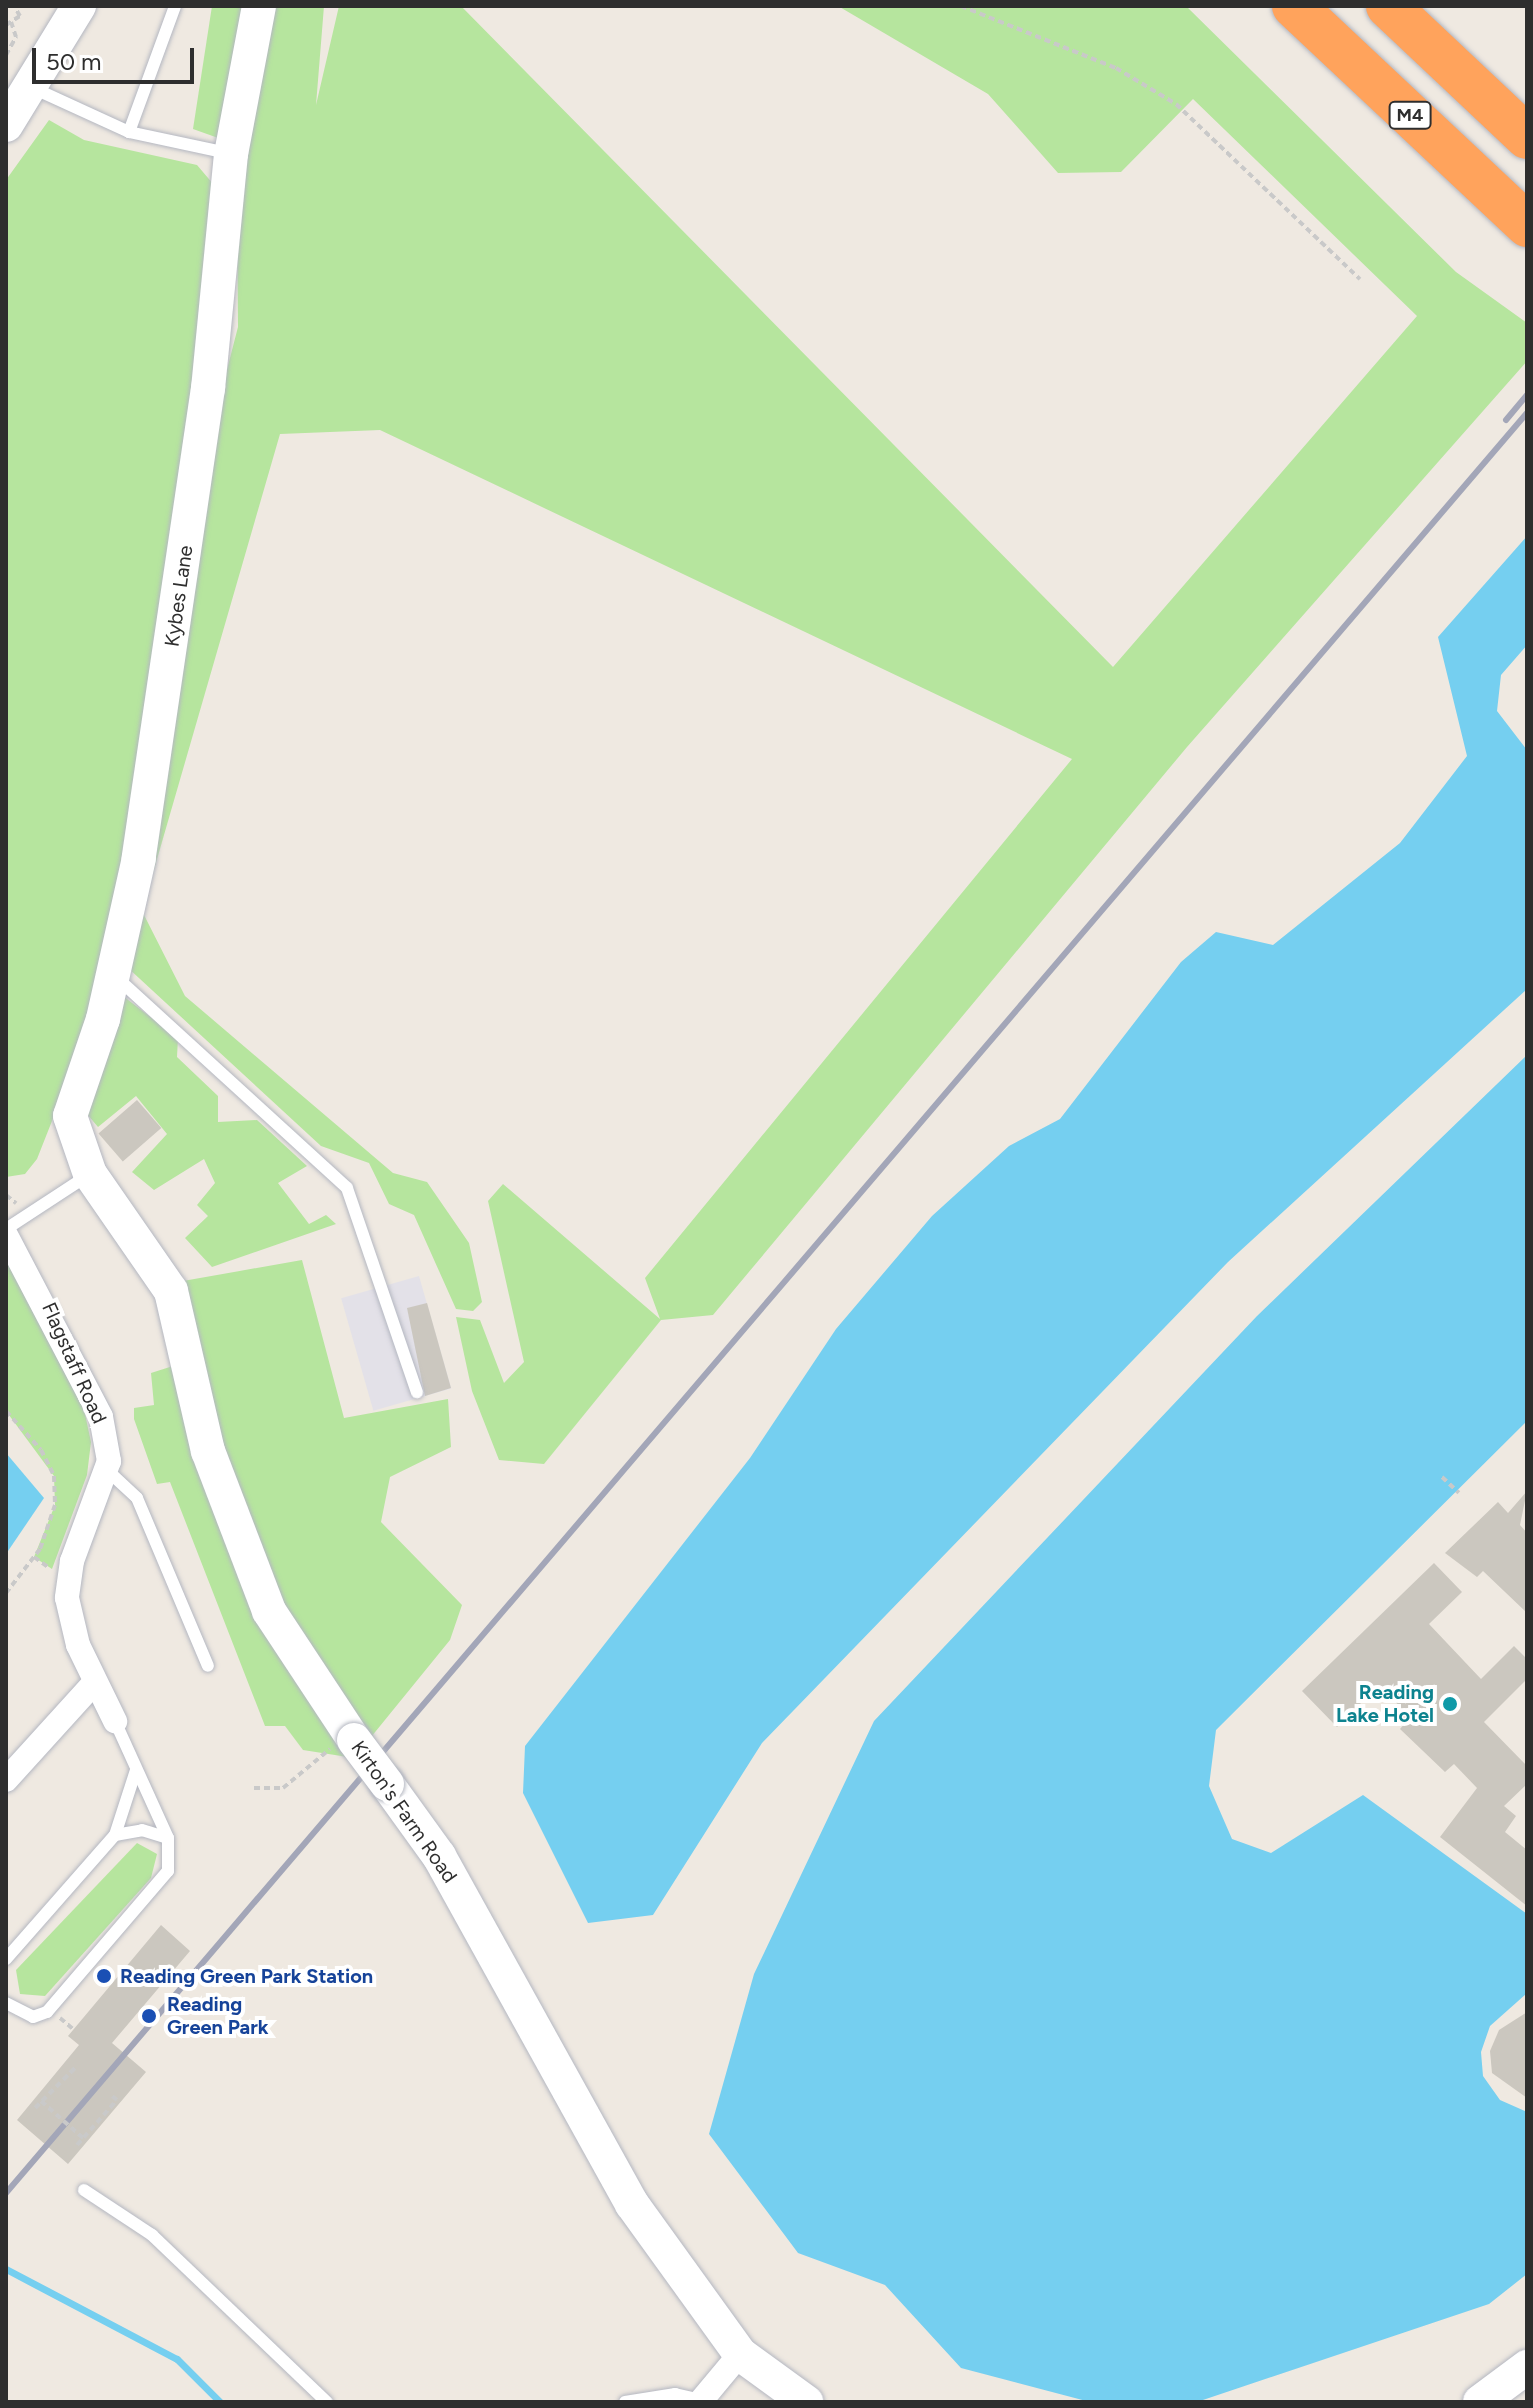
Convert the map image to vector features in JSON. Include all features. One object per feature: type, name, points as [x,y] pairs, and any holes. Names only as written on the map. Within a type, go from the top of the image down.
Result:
[{"type":"highway","name":"M4","points":[[1294,6],[1527,225]]},
{"type":"highway","points":[[1388,6],[1527,137]]},
{"type":"street","points":[[6,125],[79,6]]},
{"type":"street","name":"Kybes Lane","points":[[90,1174],[70,1116],[113,974],[178,609],[231,154],[259,6]]},
{"type":"street","name":"Kirton's Farm Road","points":[[90,1174],[161,1270],[208,1451],[269,1611],[354,1740],[439,1856],[632,2204],[740,2354],[806,2402]]},
{"type":"street","name":"Flagstaff Road","points":[[6,1232],[101,1417],[107,1470],[68,1581],[70,1620],[115,1721]]},
{"type":"street","points":[[6,1780],[95,1682]]},
{"type":"street","points":[[700,2401],[740,2354]]},
{"type":"street","points":[[1480,2402],[1527,2367]]},
{"type":"lane","points":[[129,132],[175,6]]},
{"type":"lane","points":[[31,86],[129,132],[231,154]]},
{"type":"lane","points":[[113,974],[347,1188],[417,1392]]},
{"type":"lane","points":[[6,1232],[90,1174]]},
{"type":"lane","points":[[107,1470],[137,1498],[208,1666]]},
{"type":"lane","points":[[6,2003],[33,2017],[47,2012],[163,1880],[168,1838],[115,1721]]},
{"type":"lane","points":[[6,1959],[115,1835],[132,1801],[136,1767]]},
{"type":"lane","points":[[115,1835],[142,1830],[168,1838]]},
{"type":"lane","points":[[84,2190],[152,2235],[327,2402]]},
{"type":"lane","points":[[625,2402],[675,2394],[700,2401]]},
{"type":"path","points":[[6,55],[16,37],[8,23],[20,16],[14,6]]},
{"type":"path","points":[[961,6],[1116,68],[1176,104],[1360,279]]},
{"type":"path","points":[[6,1411],[54,1476],[55,1505],[34,1557],[6,1593]]},
{"type":"path","points":[[1442,1477],[1459,1493]]},
{"type":"path","points":[[34,1557],[52,1569]]},
{"type":"path","points":[[254,1788],[283,1788],[313,1763]]},
{"type":"path","points":[[59,2016],[73,2029]]},
{"type":"path","points":[[35,2108],[77,2066]]},
{"type":"path","points":[[77,2145],[117,2100],[112,2096]]},
{"type":"path","points":[[41,2101],[83,2138]]},
{"type":"shaded area","points":[[419,1276],[451,1388],[373,1411],[341,1298]]},
{"type":"green space","points":[[212,6],[245,6],[221,139],[193,129]]},
{"type":"green space","points":[[269,6],[324,6],[316,105],[339,6],[461,6],[1113,667],[1417,316],[1193,99],[1121,172],[1058,173],[988,94],[838,6],[1186,6],[1456,272],[1527,323],[1527,361],[1187,747],[713,1315],[661,1320],[544,1464],[499,1460],[472,1391],[456,1317],[480,1320],[504,1383],[524,1362],[488,1201],[503,1184],[660,1319],[645,1278],[1072,759],[380,430],[280,434],[142,911],[185,996],[393,1173],[427,1182],[469,1243],[482,1302],[473,1311],[456,1309],[414,1215],[389,1204],[369,1163],[321,1146],[127,967],[119,993],[178,1038],[177,1057],[218,1096],[218,1122],[257,1120],[307,1166],[278,1183],[309,1224],[326,1215],[336,1224],[212,1267],[185,1238],[208,1216],[197,1205],[215,1183],[204,1159],[154,1190],[132,1172],[167,1134],[136,1096],[98,1127],[65,1088],[37,1159],[25,1174],[6,1177],[6,180],[49,120],[84,140],[197,165],[214,185],[216,412],[238,327],[237,201]]},
{"type":"green space","points":[[6,1257],[81,1395],[91,1442],[87,1475],[52,1569],[34,1557],[55,1505],[54,1476],[6,1411]]},
{"type":"green space","points":[[302,1260],[344,1418],[448,1399],[451,1447],[390,1477],[381,1522],[462,1605],[450,1640],[354,1758],[303,1750],[285,1726],[265,1726],[170,1482],[157,1484],[134,1419],[134,1408],[154,1405],[151,1373],[173,1366],[183,1281]]},
{"type":"green space","points":[[137,1843],[157,1854],[151,1878],[45,1996],[20,1994],[16,1970]]},
{"type":"water","points":[[1527,536],[1527,645],[1501,675],[1497,711],[1527,750],[1527,989],[1228,1262],[762,1743],[653,1915],[588,1923],[523,1793],[525,1746],[750,1458],[836,1329],[932,1216],[1009,1146],[1060,1119],[1181,962],[1216,932],[1273,945],[1400,843],[1467,756],[1438,637]]},
{"type":"water","points":[[1527,1055],[1527,1421],[1216,1730],[1209,1786],[1232,1839],[1271,1853],[1363,1795],[1527,1914],[1527,1993],[1490,2026],[1481,2052],[1483,2076],[1500,2100],[1527,2112],[1527,2274],[1489,2304],[1197,2402],[1090,2402],[961,2368],[885,2285],[798,2253],[709,2134],[754,1974],[874,1721],[1257,1316]]},
{"type":"water","points":[[6,1453],[44,1498],[6,1554]]},
{"type":"building","points":[[137,1100],[161,1128],[123,1161],[99,1133]]},
{"type":"building","points":[[427,1303],[451,1388],[425,1396],[407,1308]]},
{"type":"building","points":[[1527,1491],[1520,1525],[1527,1533],[1527,1613],[1483,1571],[1477,1577],[1445,1553],[1498,1502],[1508,1513]]},
{"type":"building","name":"Reading Lake Hotel","points":[[1434,1563],[1462,1592],[1429,1624],[1481,1679],[1514,1646],[1527,1659],[1527,1679],[1484,1722],[1527,1766],[1527,1784],[1504,1806],[1516,1816],[1505,1832],[1527,1850],[1527,1906],[1440,1837],[1477,1788],[1454,1764],[1445,1772],[1400,1729],[1410,1717],[1379,1685],[1337,1727],[1302,1691]]},
{"type":"building","points":[[161,1925],[190,1951],[112,2043],[146,2072],[68,2164],[17,2120],[79,2045],[68,2036]]},
{"type":"building","points":[[1527,2012],[1527,2098],[1492,2073],[1490,2051],[1499,2030]]},
{"type":"waterway","points":[[6,2269],[177,2359],[220,2402]]},
{"type":"railway","points":[[1506,420],[1527,395]]},
{"type":"railway","points":[[6,2193],[1527,413]]},
{"type":"place","name":"Reading Lake Hotel","points":[[1450,1704]]},
{"type":"place","name":"Reading Green Park Station","points":[[104,1976]]},
{"type":"place","name":"Reading Green Park","points":[[149,2016]]}]
